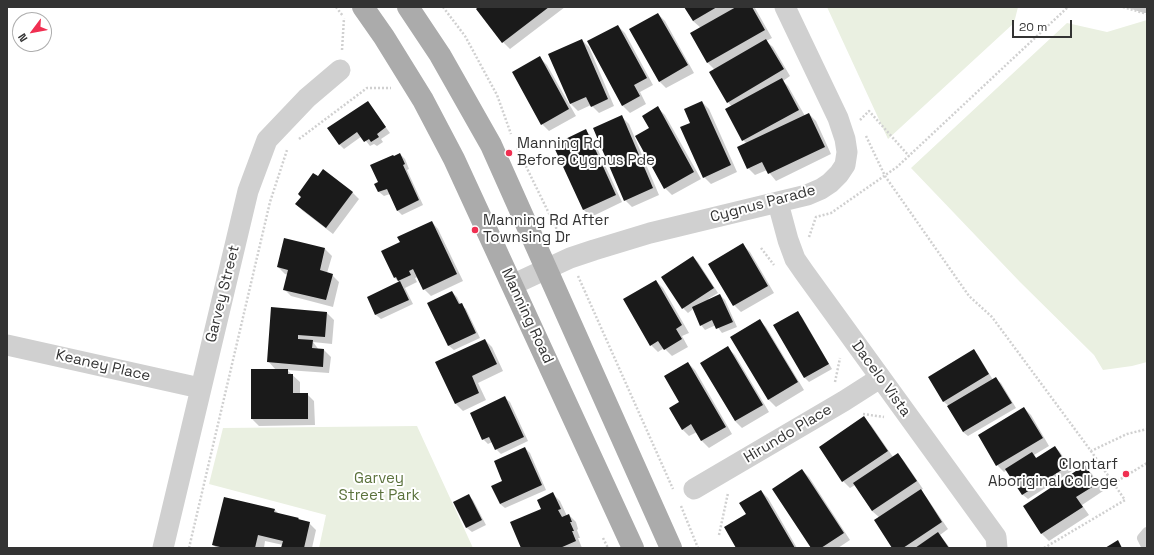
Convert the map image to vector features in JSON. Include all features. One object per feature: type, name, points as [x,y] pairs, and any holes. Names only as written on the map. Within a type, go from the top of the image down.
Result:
[{"type":"main road","name":"Manning Road","points":[[363,7],[384,37],[439,128],[633,548]]},
{"type":"main road","points":[[408,7],[440,54],[490,145],[671,548]]},
{"type":"street","name":"Cygnus Parade","points":[[512,286],[570,258],[594,250],[650,233],[807,195],[821,189],[839,174],[845,164],[845,138],[838,118],[785,7]]},
{"type":"street","name":"Garvey Street","points":[[163,548],[248,191],[268,140],[307,98],[340,70]]},
{"type":"street","name":"Dacelo Vista","points":[[778,203],[788,240],[795,258],[996,537],[997,548]]},
{"type":"street","name":"Keaney Place","points":[[7,345],[200,388]]},
{"type":"street","name":"Hirundo Place","points":[[694,489],[844,401],[880,378]]},
{"type":"lane","points":[[1147,532],[1142,538],[1147,548]]},
{"type":"path","points":[[336,7],[349,25]]},
{"type":"path","points":[[809,237],[816,217],[831,212],[885,176],[909,156],[1068,7]]},
{"type":"path","points":[[1123,7],[1147,14]]},
{"type":"path","points":[[340,70],[344,18]]},
{"type":"path","points":[[295,142],[367,88],[394,88],[389,82]]},
{"type":"path","points":[[857,114],[860,120],[869,111],[909,156]]},
{"type":"path","points":[[866,134],[885,176],[969,296],[992,317],[1125,500],[1044,548]]},
{"type":"path","points":[[189,548],[270,202],[289,146]]},
{"type":"path","points":[[761,248],[775,267]]},
{"type":"path","points":[[841,353],[834,385],[844,401]]},
{"type":"path","points":[[1090,451],[1127,434],[1147,429]]},
{"type":"path","points":[[1114,483],[1147,463]]},
{"type":"path","points":[[719,535],[728,491]]},
{"type":"path","points":[[601,534],[608,548]]},
{"type":"green space","points":[[827,7],[1018,7],[1014,23],[888,139]]},
{"type":"green space","points":[[1147,20],[1147,362],[1132,366],[1103,370],[1094,355],[1020,282],[911,168],[1067,23],[1107,32]]},
{"type":"green space","name":"Garvey Street Park","points":[[417,426],[473,548],[319,548],[326,515],[209,484],[223,428]]},
{"type":"building","points":[[478,7],[549,7],[502,43],[476,9]]},
{"type":"building","points":[[684,7],[717,7],[693,21]]},
{"type":"building","points":[[736,7],[752,7],[765,30],[707,63],[690,33]]},
{"type":"building","points":[[658,13],[688,65],[659,82],[629,29]]},
{"type":"building","points":[[618,25],[647,78],[634,85],[640,96],[622,106],[587,41]]},
{"type":"building","points":[[582,39],[608,99],[591,107],[586,97],[570,104],[548,54]]},
{"type":"building","points":[[766,39],[784,69],[727,103],[709,72]]},
{"type":"building","points":[[540,56],[569,109],[541,125],[512,72]]},
{"type":"building","points":[[782,78],[799,110],[742,141],[725,109]]},
{"type":"building","points":[[368,101],[386,127],[377,134],[379,137],[371,142],[369,139],[364,142],[357,132],[339,145],[327,128]]},
{"type":"building","points":[[702,101],[731,165],[703,178],[680,127],[690,123],[684,109]]},
{"type":"building","points":[[658,106],[694,172],[664,189],[635,136],[649,128],[642,116]]},
{"type":"building","points":[[809,113],[825,147],[768,174],[762,162],[747,169],[737,147]]},
{"type":"building","points":[[622,115],[653,188],[624,201],[593,128]]},
{"type":"building","points":[[586,129],[616,195],[583,210],[553,145]]},
{"type":"building","points":[[400,153],[405,164],[403,165],[419,200],[397,211],[387,189],[378,192],[374,184],[378,182],[370,165]]},
{"type":"building","points":[[323,169],[353,192],[326,228],[295,204],[301,197],[298,194],[313,173],[318,176]]},
{"type":"building","points":[[432,221],[457,274],[423,290],[413,269],[409,271],[411,275],[398,281],[396,277],[394,278],[381,251],[400,242],[397,237]]},
{"type":"building","points":[[284,238],[325,248],[320,270],[333,274],[326,300],[283,290],[288,270],[277,267]]},
{"type":"building","points":[[743,243],[768,286],[733,306],[708,264]]},
{"type":"building","points":[[693,256],[714,288],[682,309],[661,277]]},
{"type":"building","points":[[656,280],[682,325],[676,329],[682,339],[664,350],[658,341],[650,346],[623,299]]},
{"type":"building","points":[[400,281],[409,300],[375,315],[367,297]]},
{"type":"building","points":[[452,291],[459,304],[462,303],[476,333],[448,346],[427,303]]},
{"type":"building","points":[[720,294],[733,322],[716,329],[712,320],[700,326],[692,307]]},
{"type":"building","points":[[271,307],[327,312],[325,337],[298,335],[298,339],[313,340],[312,348],[324,349],[323,367],[267,362]]},
{"type":"building","points":[[798,311],[829,364],[804,378],[773,325]]},
{"type":"building","points":[[760,319],[798,382],[768,400],[730,337]]},
{"type":"building","points":[[485,339],[497,364],[472,376],[479,393],[455,404],[435,362]]},
{"type":"building","points":[[728,346],[763,405],[735,421],[700,363]]},
{"type":"building","points":[[974,349],[989,374],[943,402],[928,377]]},
{"type":"building","points":[[688,362],[726,427],[701,441],[691,424],[682,430],[669,408],[679,402],[664,376]]},
{"type":"building","points":[[251,369],[288,369],[288,374],[293,374],[293,393],[308,393],[308,419],[251,419]]},
{"type":"building","points":[[996,377],[1012,403],[963,432],[947,406]]},
{"type":"building","points":[[505,396],[524,437],[495,450],[489,437],[482,440],[470,413]]},
{"type":"building","points":[[1024,407],[1043,438],[996,466],[978,435]]},
{"type":"building","points":[[864,416],[888,451],[842,482],[819,447]]},
{"type":"building","points":[[1055,446],[1068,466],[1022,495],[1005,469],[1032,452],[1036,458]]},
{"type":"building","points":[[525,447],[542,485],[500,504],[491,486],[502,481],[494,461]]},
{"type":"building","points":[[898,453],[917,481],[872,511],[853,483]]},
{"type":"building","points":[[1085,465],[1097,484],[1076,497],[1083,507],[1041,534],[1023,506]]},
{"type":"building","points":[[802,469],[844,533],[821,548],[811,548],[772,489]]},
{"type":"building","points":[[921,489],[942,522],[903,548],[892,548],[874,520]]},
{"type":"building","points":[[761,490],[795,548],[736,548],[724,527],[746,514],[739,503]]},
{"type":"building","points":[[553,492],[561,509],[558,510],[562,517],[569,514],[572,522],[570,522],[574,531],[572,531],[576,541],[560,548],[521,548],[510,522],[541,509],[537,500]]},
{"type":"building","points":[[469,494],[482,520],[466,528],[453,502]]},
{"type":"building","points":[[224,497],[275,509],[274,512],[310,522],[304,548],[281,548],[283,541],[258,535],[255,548],[224,548],[212,545]]},
{"type":"building","points":[[938,532],[949,548],[915,548]]},
{"type":"building","points":[[1118,540],[1122,548],[1105,548]]},
{"type":"place","name":"Manning Rd Before Cygnus Pde","points":[[509,153]]},
{"type":"place","name":"Manning Rd After Townsing Dr","points":[[475,230]]},
{"type":"place","name":"Clontarf Aboriginal College","points":[[1126,474]]}]
